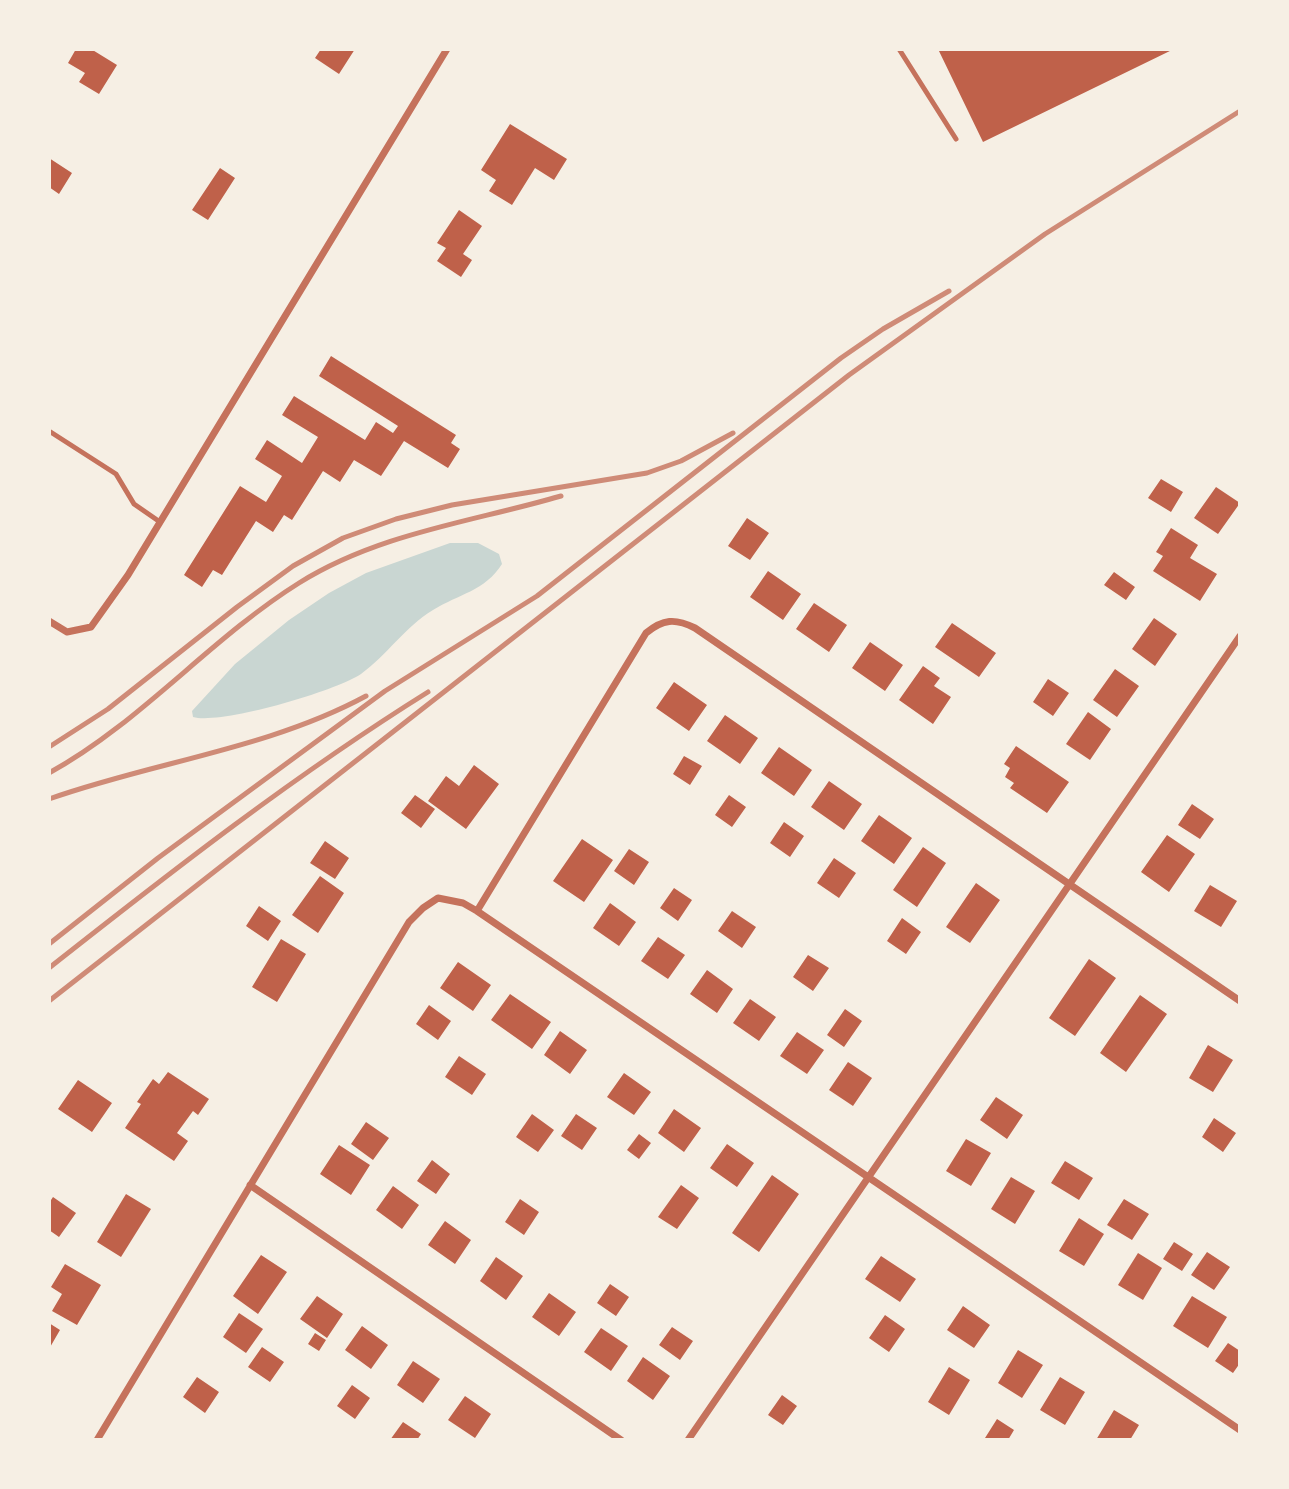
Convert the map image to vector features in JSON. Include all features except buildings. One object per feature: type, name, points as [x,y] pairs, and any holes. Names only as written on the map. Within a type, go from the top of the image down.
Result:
[{"type":"street","points":[[49,621],[67,632],[91,627],[128,575],[447,49]]},
{"type":"street","points":[[477,911],[646,633],[657,623],[671,620],[695,628],[1240,1002]]},
{"type":"street","points":[[688,1440],[1240,636]]},
{"type":"street","points":[[97,1440],[409,922],[438,898],[463,903],[477,911],[1240,1430]]},
{"type":"street","points":[[250,1185],[621,1440]]},
{"type":"lane","points":[[899,49],[956,139]]},
{"type":"lane","points":[[49,430],[116,474],[134,504],[160,522]]},
{"type":"shaded area","points":[[450,543],[478,543],[499,554],[502,564],[480,586],[423,617],[361,674],[328,689],[278,705],[228,716],[193,717],[192,711],[235,664],[289,620],[329,593],[366,573]]},
{"type":"railway","points":[[49,1001],[849,375],[1045,234],[1240,111]]},
{"type":"railway","points":[[49,944],[158,858],[385,691],[537,596],[841,358],[883,329],[949,291]]},
{"type":"railway","points":[[49,747],[108,709],[293,566],[343,538],[396,519],[452,505],[647,473],[681,461],[733,433]]},
{"type":"railway","points":[[49,773],[114,730],[267,605],[330,566],[394,540],[561,496]]},
{"type":"railway","points":[[49,968],[282,790],[428,692]]},
{"type":"railway","points":[[49,799],[250,742],[329,714],[366,696]]}]
